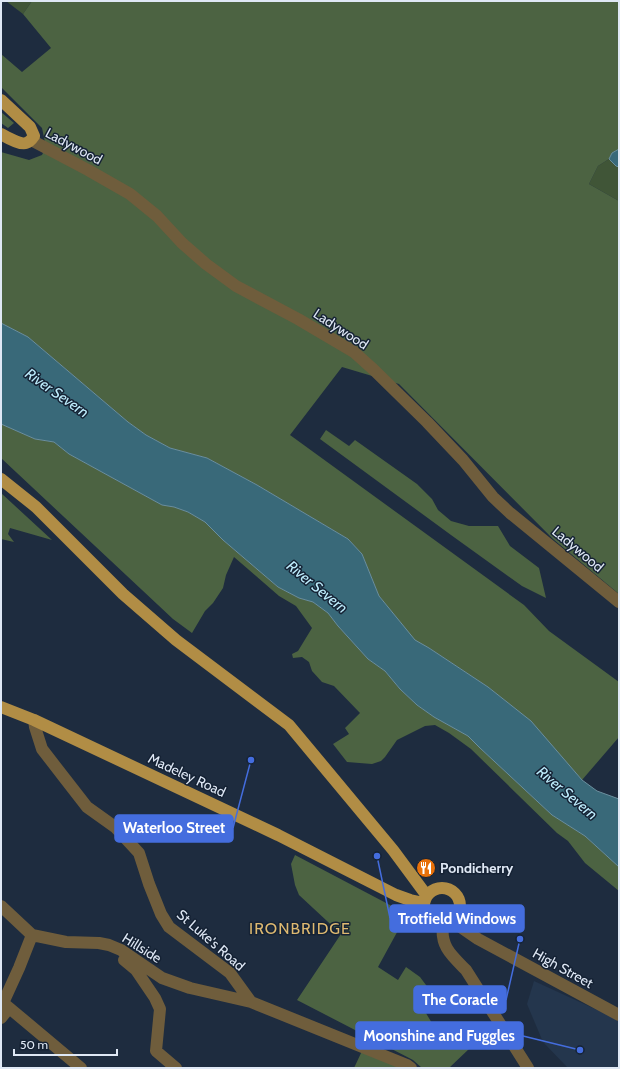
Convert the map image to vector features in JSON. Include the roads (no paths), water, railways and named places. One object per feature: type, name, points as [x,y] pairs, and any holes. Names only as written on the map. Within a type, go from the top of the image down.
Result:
[{"type":"main road","points":[[1,100],[30,127],[34,136],[28,143],[24,144],[1,134]]},
{"type":"main road","points":[[1,479],[36,507],[123,594],[170,634],[289,725],[393,850],[426,899],[426,913],[428,918],[437,923],[447,922],[457,917],[460,906],[459,900],[452,891],[447,888],[436,889],[431,892],[426,899]]},
{"type":"main road","name":"Madeley Road","points":[[1,707],[34,720],[278,835],[396,895],[410,900],[426,899]]},
{"type":"street","name":"Ladywood","points":[[31,140],[130,194],[157,216],[182,243],[206,264],[236,286],[298,319],[354,352],[374,370],[463,460],[493,497],[510,513],[619,602]]},
{"type":"street","name":"St Luke's Road","points":[[34,720],[42,749],[87,807],[115,827],[139,853],[161,914],[169,927],[230,973],[252,1002]]},
{"type":"street","points":[[1,906],[32,935],[4,1004],[1,1018]]},
{"type":"street","points":[[447,922],[442,938],[446,946],[455,959],[466,970],[528,1068]]},
{"type":"street","name":"High Street","points":[[447,922],[619,1015]]},
{"type":"street","name":"Hillside","points":[[32,935],[66,942],[99,943],[109,945],[122,950],[162,978],[190,988],[252,1002]]},
{"type":"street","points":[[109,945],[136,970],[155,998],[160,1009],[156,1051],[176,1068]]},
{"type":"street","points":[[252,1002],[407,1065],[411,1068]]},
{"type":"street","points":[[4,1004],[81,1068]]},
{"type":"water","points":[[619,149],[619,167],[609,159],[612,153]]},
{"type":"water","name":"River Severn","points":[[1,323],[28,337],[128,422],[146,435],[170,448],[207,458],[257,485],[348,539],[362,554],[379,596],[415,640],[488,687],[531,721],[582,780],[597,791],[619,799],[619,867],[585,836],[552,815],[468,736],[434,717],[417,705],[400,689],[385,671],[368,659],[328,613],[313,602],[299,598],[278,587],[223,540],[205,522],[188,512],[162,505],[69,454],[54,442],[35,439],[1,424]]},
{"type":"place","name":"Waterloo Street","points":[[251,760]]},
{"type":"place","name":"Trotfield Windows","points":[[377,856]]},
{"type":"place","name":"Pondicherry","points":[[426,868]]},
{"type":"place","name":"The Coracle","points":[[520,939]]},
{"type":"place","name":"Moonshine and Fuggles","points":[[580,1050]]},
{"type":"district","name":"IRONBRIDGE","points":[[300,928]]}]
